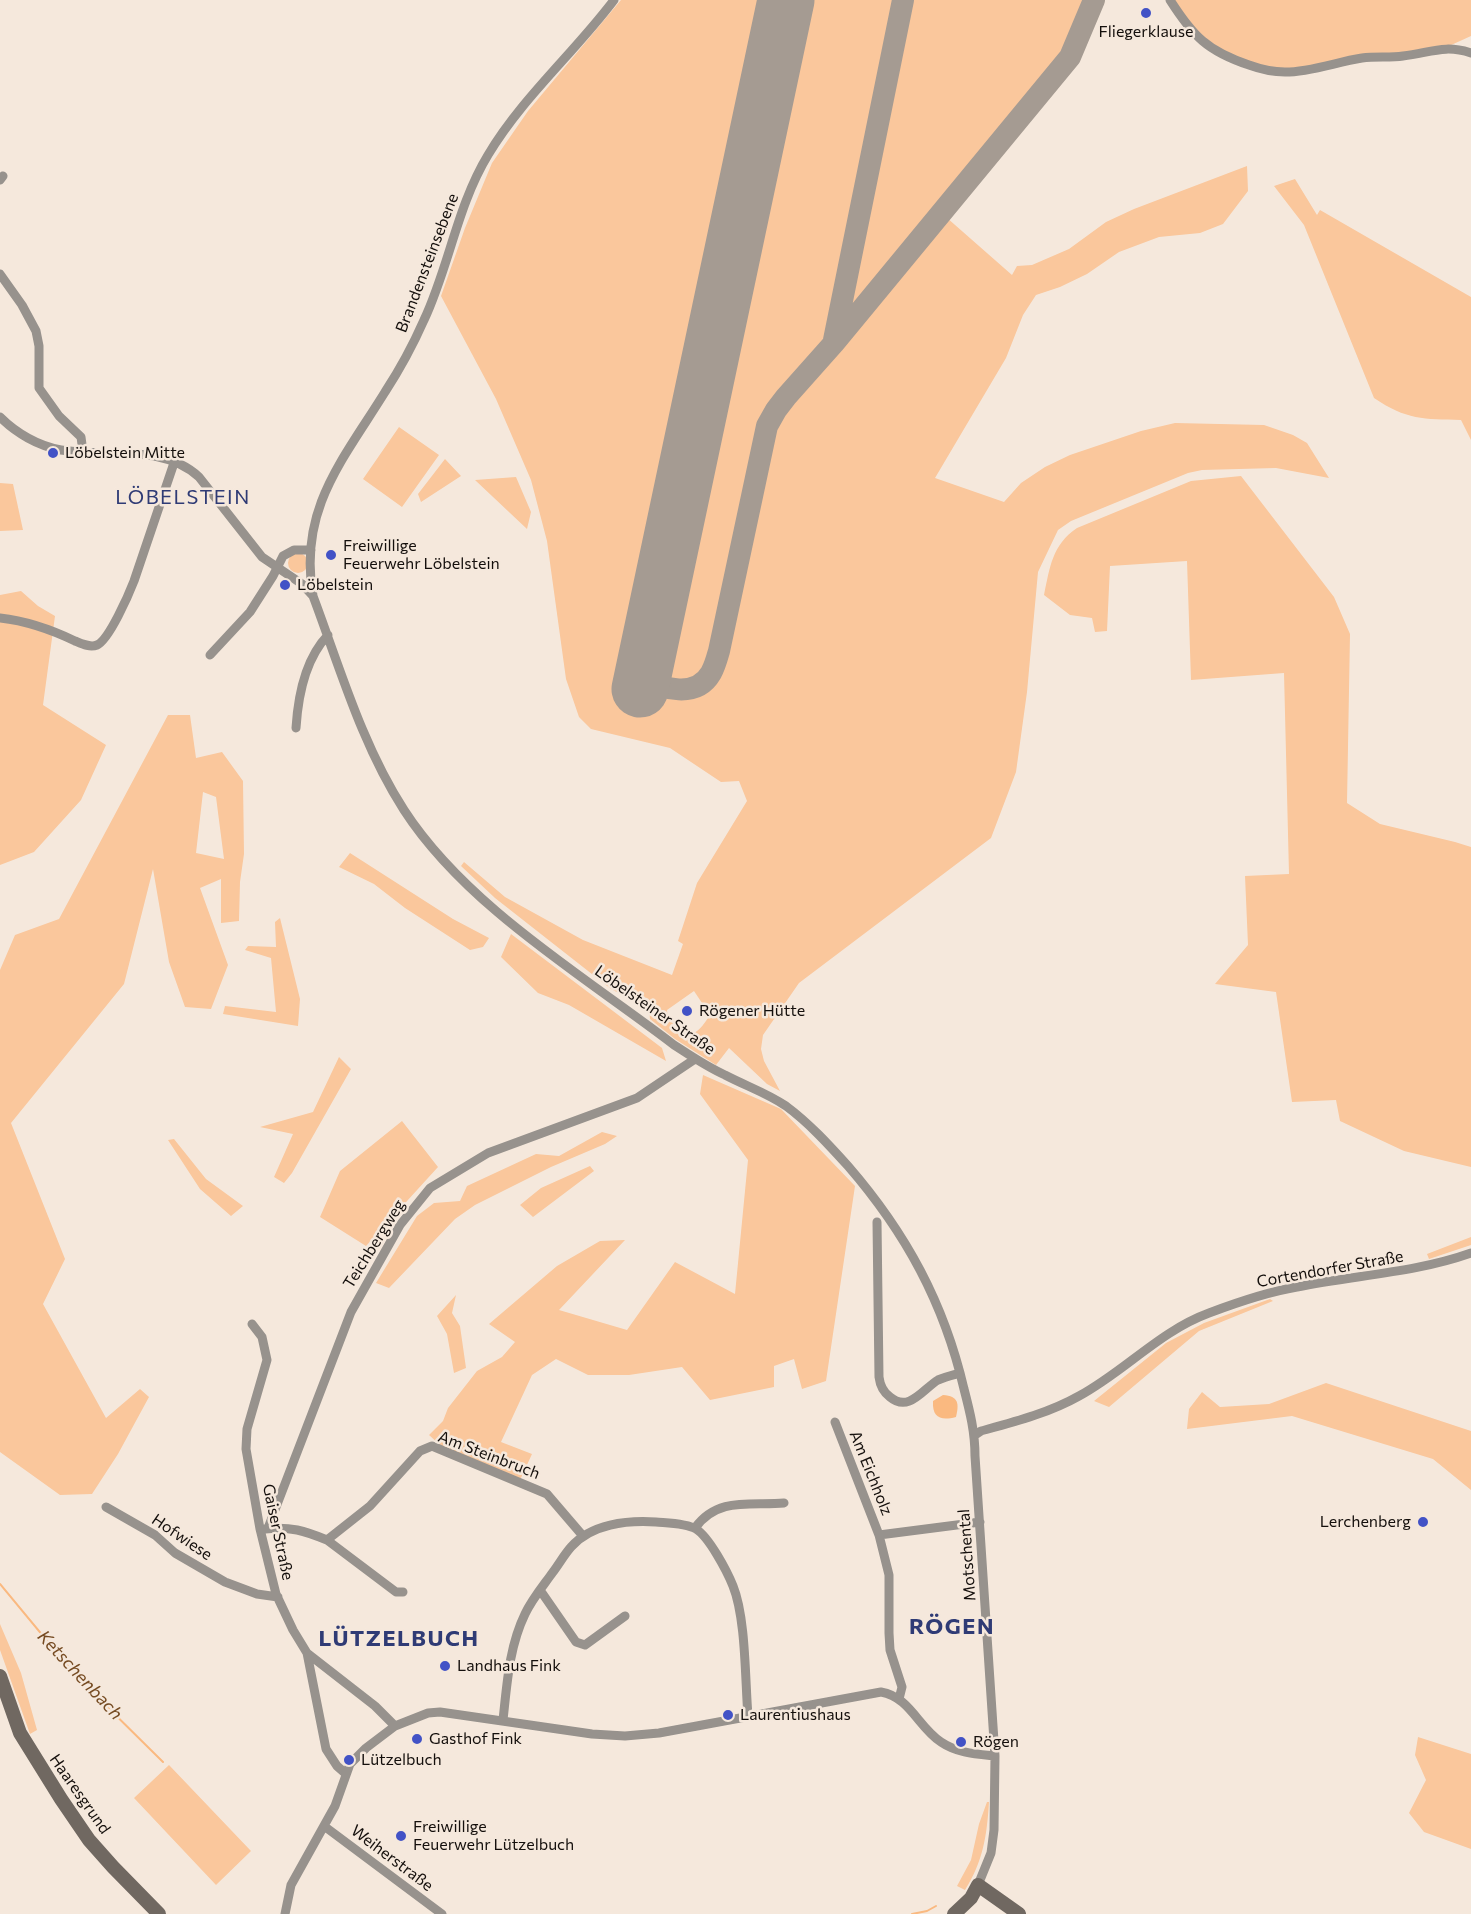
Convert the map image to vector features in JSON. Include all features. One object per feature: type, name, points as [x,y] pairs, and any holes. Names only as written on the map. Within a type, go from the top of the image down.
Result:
[{"type":"street","name":"Brandensteinsebene","points":[[314,596],[310,580],[311,550],[316,517],[322,497],[334,470],[406,358],[425,319],[455,228],[481,166],[518,112],[614,0]]},
{"type":"street","points":[[1170,0],[1184,23],[1202,42],[1225,57],[1276,71],[1309,69],[1362,58],[1400,56],[1450,48],[1471,53]]},
{"type":"street","points":[[0,274],[22,305],[36,331],[39,346],[39,388],[59,416],[81,438],[83,452]]},
{"type":"street","name":"Löbelsteiner Straße","points":[[0,417],[16,432],[60,450],[159,456],[175,460],[190,468],[262,557],[302,584],[314,596],[363,729],[378,763],[403,809],[439,856],[497,912],[695,1059],[766,1094],[787,1107],[816,1132],[871,1192],[906,1243],[931,1289],[949,1334],[975,1435]]},
{"type":"street","points":[[0,618],[34,624],[83,644],[94,646],[102,642],[127,599],[175,460]]},
{"type":"street","points":[[210,655],[250,612],[283,556],[290,551],[311,550]]},
{"type":"street","points":[[296,728],[298,703],[303,684],[316,649],[328,634]]},
{"type":"street","name":"Teichbergweg","points":[[264,1529],[300,1448],[351,1312],[400,1225],[430,1188],[488,1153],[637,1098],[695,1059]]},
{"type":"street","points":[[877,1222],[879,1377],[882,1388],[893,1400],[906,1402],[919,1396],[939,1379],[960,1373]]},
{"type":"street","name":"Cortendorfer Straße","points":[[975,1435],[981,1431],[1030,1417],[1080,1396],[1157,1340],[1207,1314],[1287,1289],[1450,1261],[1471,1253]]},
{"type":"street","name":"Gaiser Straße","points":[[252,1324],[262,1337],[267,1360],[247,1429],[246,1449],[264,1529],[268,1565],[278,1597],[293,1630],[307,1653],[326,1749],[337,1766],[345,1773]]},
{"type":"street","name":"Am Eichholz","points":[[834,1422],[879,1535],[889,1575],[890,1650],[902,1687],[899,1699]]},
{"type":"street","name":"Motschental","points":[[975,1435],[995,1756],[994,1830],[991,1853],[978,1885]]},
{"type":"street","name":"Am Steinbruch","points":[[327,1540],[370,1506],[417,1453],[428,1446],[547,1494],[558,1504],[583,1536]]},
{"type":"street","points":[[695,1528],[712,1513],[738,1503],[784,1503]]},
{"type":"street","name":"Hofwiese","points":[[106,1507],[155,1535],[175,1553],[225,1582],[257,1594],[278,1597]]},
{"type":"street","points":[[503,1720],[510,1659],[516,1636],[540,1590],[572,1546],[583,1536],[597,1529],[630,1521],[667,1523],[695,1528],[707,1540],[732,1585],[737,1599],[748,1716]]},
{"type":"street","name":"Am Eichholz","points":[[879,1535],[980,1522]]},
{"type":"street","points":[[264,1529],[285,1527],[327,1540],[396,1592],[403,1592]]},
{"type":"street","points":[[540,1590],[576,1642],[581,1645],[585,1645],[625,1616]]},
{"type":"street","points":[[307,1653],[375,1706],[395,1726]]},
{"type":"street","name":"Haaresgrund","points":[[0,1676],[20,1733],[61,1799],[113,1868],[159,1914]]},
{"type":"street","points":[[285,1914],[291,1885],[341,1792],[345,1773],[350,1764],[366,1748],[395,1726],[428,1713],[440,1712],[591,1734],[625,1736],[659,1733],[874,1692],[888,1694],[899,1699],[941,1742],[958,1751],[995,1756]]},
{"type":"street","name":"Weiherstraße","points":[[324,1826],[442,1914]]},
{"type":"street","points":[[954,1914],[970,1898],[978,1885],[1019,1914]]},
{"type":"shaded area","points":[[621,0],[1087,0],[1073,41],[1063,60],[938,210],[1012,275],[1017,266],[1032,265],[1069,249],[1106,222],[1134,209],[1247,166],[1248,191],[1223,224],[1200,233],[1159,237],[1119,252],[1087,274],[1036,295],[1023,315],[1006,358],[935,478],[1004,502],[1021,483],[1045,467],[1070,455],[1141,431],[1175,423],[1264,425],[1293,435],[1307,443],[1329,478],[1276,468],[1202,470],[1188,473],[1071,521],[1058,530],[1038,572],[1027,692],[1016,772],[991,838],[799,983],[763,1035],[761,1049],[764,1061],[780,1091],[767,1084],[729,1048],[716,1065],[675,1039],[650,1019],[649,1009],[611,989],[495,898],[461,866],[464,862],[505,897],[583,940],[672,975],[683,944],[678,941],[697,883],[747,801],[739,781],[721,782],[670,748],[591,729],[579,717],[566,679],[547,541],[531,480],[496,399],[441,296],[465,228],[492,163],[528,111]],"holes":[[[694,991],[710,1015],[703,1026],[689,1034],[676,1027],[667,1010]]]},
{"type":"shaded area","points":[[1172,0],[1471,0],[1471,36],[1449,46],[1294,70],[1254,65],[1208,45]]},
{"type":"shaded area","points":[[1295,179],[1317,215],[1320,210],[1471,297],[1471,440],[1461,420],[1416,417],[1396,411],[1374,398],[1304,225],[1274,186]]},
{"type":"shaded area","points":[[399,427],[439,455],[402,507],[363,479]]},
{"type":"shaded area","points":[[445,459],[461,476],[421,502],[418,494]]},
{"type":"shaded area","points":[[1241,476],[1334,597],[1350,634],[1347,803],[1380,824],[1471,847],[1471,1167],[1404,1151],[1340,1121],[1336,1100],[1292,1102],[1276,992],[1215,984],[1248,945],[1245,876],[1289,874],[1284,673],[1191,680],[1187,561],[1110,566],[1107,631],[1095,632],[1092,618],[1070,615],[1044,595],[1053,557],[1062,542],[1077,528],[1191,481]]},
{"type":"shaded area","points":[[516,477],[531,512],[527,529],[475,480]]},
{"type":"shaded area","points":[[0,483],[13,484],[23,530],[0,531]]},
{"type":"shaded area","points":[[298,553],[305,556],[308,563],[305,570],[298,573],[291,570],[288,563],[291,556]]},
{"type":"shaded area","points":[[21,591],[38,606],[55,616],[43,705],[106,745],[81,800],[34,852],[0,865],[0,595]]},
{"type":"shaded area","points":[[168,715],[190,715],[196,758],[222,752],[243,781],[244,854],[240,882],[239,921],[221,923],[221,879],[200,888],[228,965],[211,1009],[185,1007],[169,962],[153,869],[124,984],[11,1123],[65,1259],[43,1304],[106,1418],[140,1389],[149,1397],[118,1454],[92,1494],[60,1495],[0,1452],[0,970],[15,935],[59,919]],"holes":[[[203,792],[216,797],[224,859],[196,853]]]},
{"type":"shaded area","points":[[350,853],[453,919],[489,938],[483,947],[470,950],[405,908],[374,884],[339,867]]},
{"type":"shaded area","points":[[280,918],[300,999],[298,1026],[223,1014],[225,1006],[276,1012],[271,958],[245,950],[248,946],[276,947],[275,922]]},
{"type":"shaded area","points":[[511,934],[662,1048],[666,1061],[569,1005],[538,993],[501,957]]},
{"type":"shaded area","points":[[339,1057],[351,1069],[292,1173],[284,1183],[274,1177],[293,1134],[260,1127],[313,1112]]},
{"type":"shaded area","points":[[703,1075],[781,1109],[855,1186],[826,1381],[802,1389],[794,1359],[774,1366],[774,1387],[710,1400],[682,1367],[629,1375],[588,1375],[556,1359],[532,1375],[501,1442],[532,1454],[520,1480],[440,1445],[429,1435],[443,1421],[448,1408],[477,1371],[502,1357],[515,1342],[489,1324],[557,1266],[600,1241],[625,1240],[559,1310],[627,1330],[675,1262],[735,1294],[748,1160],[700,1094]]},
{"type":"shaded area","points":[[402,1121],[438,1167],[366,1246],[320,1217],[340,1171]]},
{"type":"shaded area","points":[[602,1132],[617,1136],[605,1144],[551,1167],[475,1205],[455,1219],[389,1288],[376,1283],[417,1216],[434,1203],[460,1201],[467,1186],[536,1154],[559,1156]]},
{"type":"shaded area","points":[[174,1139],[206,1179],[243,1206],[231,1216],[200,1189],[168,1140]]},
{"type":"shaded area","points":[[590,1166],[594,1171],[533,1217],[520,1205],[541,1188]]},
{"type":"shaded area","points":[[1471,1237],[1471,1245],[1429,1259],[1427,1254]]},
{"type":"shaded area","points":[[456,1295],[452,1313],[460,1326],[466,1368],[454,1373],[447,1334],[437,1316]]},
{"type":"shaded area","points":[[1270,1299],[1273,1301],[1199,1331],[1109,1407],[1094,1401],[1166,1343],[1204,1323]]},
{"type":"shaded area","points":[[1326,1383],[1471,1431],[1471,1490],[1433,1459],[1292,1416],[1187,1429],[1189,1409],[1202,1392],[1220,1407],[1269,1404]]},
{"type":"shaded area","points":[[943,1395],[952,1397],[957,1402],[956,1417],[946,1419],[936,1415],[933,1401]]},
{"type":"shaded area","points":[[0,1624],[21,1673],[37,1730],[30,1734],[0,1650]]},
{"type":"shaded area","points":[[1418,1737],[1471,1754],[1471,1849],[1424,1832],[1409,1813],[1426,1780],[1415,1755]]},
{"type":"shaded area","points":[[169,1765],[251,1851],[216,1885],[134,1798]]},
{"type":"shaded area","points":[[987,1802],[989,1802],[988,1814],[983,1848],[976,1869],[965,1890],[957,1886],[971,1860],[979,1824]]},
{"type":"waterway","name":"Ketschenbach","points":[[0,1584],[77,1677],[163,1762]]},
{"type":"waterway","points":[[912,1914],[927,1911],[936,1906]]},
{"type":"taxiway","points":[[834,340],[903,0]]},
{"type":"taxiway","points":[[642,678],[660,686],[688,689],[705,681],[711,673],[719,651],[767,426],[776,410],[1070,57],[1094,0]]},
{"type":"runway","points":[[640,689],[786,0]]},
{"type":"place","name":"Fliegerklause","points":[[1146,13]]},
{"type":"place","name":"Löbelstein Mitte","points":[[53,453]]},
{"type":"place","name":"Freiwillige Feuerwehr Löbelstein","points":[[331,555]]},
{"type":"place","name":"Löbelstein","points":[[285,585]]},
{"type":"place","name":"Rögener Hütte","points":[[687,1011]]},
{"type":"place","name":"Lerchenberg","points":[[1423,1522]]},
{"type":"place","name":"Landhaus Fink","points":[[445,1666]]},
{"type":"place","name":"Laurentiushaus","points":[[728,1715]]},
{"type":"place","name":"Gasthof Fink","points":[[417,1739]]},
{"type":"place","name":"Rögen","points":[[961,1742]]},
{"type":"place","name":"Lützelbuch","points":[[349,1760]]},
{"type":"place","name":"Freiwillige Feuerwehr Lützelbuch","points":[[401,1836]]},
{"type":"district","name":"LÖBELSTEIN","points":[[183,497]]},
{"type":"district","name":"RÖGEN","points":[[952,1627]]},
{"type":"district","name":"LÜTZELBUCH","points":[[399,1639]]}]
